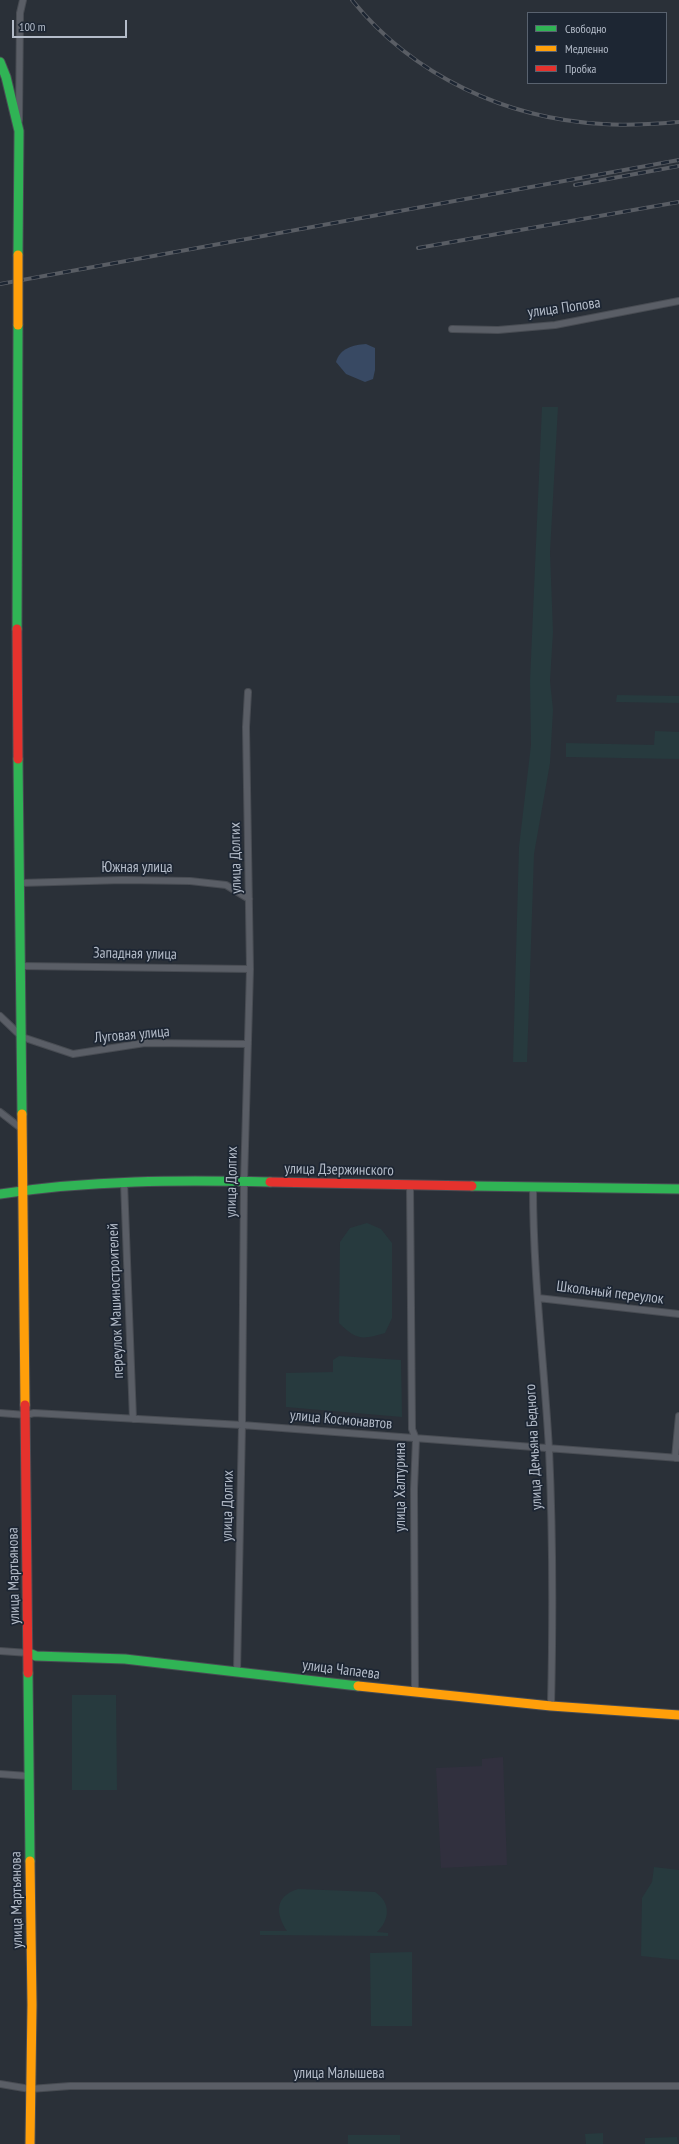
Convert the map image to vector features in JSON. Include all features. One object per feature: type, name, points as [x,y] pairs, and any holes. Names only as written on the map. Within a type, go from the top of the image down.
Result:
[{"type":"main road","name":"улица Мартьянова","points":[[0,62],[6,77],[19,131],[16,548],[29,1653],[28,1776],[32,2005],[30,2144]]},
{"type":"main road","name":"улица Дзержинского","points":[[0,1194],[69,1185],[124,1182],[244,1182],[679,1189]]},
{"type":"main road","name":"улица Чапаева","points":[[29,1653],[36,1656],[125,1658],[415,1693],[551,1706],[679,1715]]},
{"type":"street","points":[[19,131],[20,13],[23,0]]},
{"type":"street","name":"улица Попова","points":[[452,329],[498,330],[555,325],[679,301]]},
{"type":"street","name":"улица Долгих","points":[[238,1672],[244,1182],[250,969],[246,727],[248,692]]},
{"type":"street","name":"Южная улица","points":[[20,883],[123,880],[190,881],[226,885],[250,900]]},
{"type":"street","name":"Западная улица","points":[[20,966],[250,969]]},
{"type":"street","points":[[0,1016],[22,1038]]},
{"type":"street","name":"Луговая улица","points":[[22,1038],[73,1054],[145,1043],[248,1044]]},
{"type":"street","points":[[0,1112],[22,1129]]},
{"type":"street","name":"переулок Машиностроителей","points":[[124,1182],[133,1419]]},
{"type":"street","name":"улица Халтурина","points":[[410,1185],[412,1429],[416,1439],[414,1489],[415,1693]]},
{"type":"street","name":"улица Демьяна Бедного","points":[[533,1187],[538,1298],[549,1448],[553,1580],[551,1706]]},
{"type":"street","name":"Школьный переулок","points":[[538,1298],[679,1314]]},
{"type":"street","name":"улица Космонавтов","points":[[0,1414],[26,1415],[34,1413],[242,1425],[677,1458]]},
{"type":"street","points":[[677,1458],[679,1416]]},
{"type":"street","name":"улица Чапаева","points":[[0,1651],[29,1653]]},
{"type":"street","points":[[0,1774],[28,1776]]},
{"type":"street","name":"улица Малышева","points":[[0,2084],[30,2089],[70,2086],[679,2086]]},
{"type":"shaded area","points":[[503,1757],[507,1865],[441,1868],[436,1768],[482,1766],[482,1759]]},
{"type":"green space","points":[[542,407],[558,407],[550,552],[553,632],[550,681],[553,710],[550,763],[534,854],[527,1062],[513,1062],[519,847],[531,745],[530,681]]},
{"type":"green space","points":[[617,695],[679,696],[679,703],[616,702]]},
{"type":"green space","points":[[655,731],[679,732],[679,759],[566,757],[566,743],[654,745]]},
{"type":"green space","points":[[367,1223],[381,1229],[392,1243],[392,1318],[385,1333],[370,1337],[360,1337],[350,1333],[339,1323],[340,1242],[350,1228]]},
{"type":"green space","points":[[339,1356],[401,1360],[402,1417],[286,1407],[286,1373],[333,1372],[333,1360]]},
{"type":"green space","points":[[72,1695],[116,1695],[117,1790],[72,1790]]},
{"type":"green space","points":[[654,1867],[679,1870],[679,1960],[641,1956],[642,1898],[652,1882]]},
{"type":"green space","points":[[298,1889],[375,1892],[384,1901],[387,1912],[384,1923],[377,1932],[388,1933],[388,1936],[260,1935],[260,1931],[287,1931],[280,1918],[279,1906],[285,1896]]},
{"type":"green space","points":[[412,1952],[412,2026],[371,2026],[370,1953]]},
{"type":"green space","points":[[603,2133],[603,2144],[586,2144],[585,2134]]},
{"type":"green space","points":[[348,2135],[400,2135],[400,2144],[348,2144]]},
{"type":"green space","points":[[677,2137],[678,2144],[645,2144],[645,2138]]},
{"type":"water","points":[[366,344],[375,348],[375,370],[373,379],[365,382],[346,374],[336,362],[344,350],[356,345]]},
{"type":"railway","points":[[352,0],[376,27],[403,51],[464,89],[497,103],[532,113],[567,120],[603,124],[622,125],[679,122]]},
{"type":"railway","points":[[0,284],[679,160]]},
{"type":"railway","points":[[575,185],[679,166]]},
{"type":"railway","points":[[418,248],[679,202]]},
{"type":"traffic: fast","points":[[0,62],[6,77],[19,131],[18,255]]},
{"type":"traffic: fast","points":[[17,629],[18,325]]},
{"type":"traffic: fast","points":[[18,759],[22,1114]]},
{"type":"traffic: fast","points":[[0,1194],[67,1186],[135,1182],[270,1182]]},
{"type":"traffic: fast","points":[[472,1186],[679,1189]]},
{"type":"traffic: fast","points":[[29,1653],[36,1656],[125,1659],[358,1686]]},
{"type":"traffic: fast","points":[[28,1673],[30,1861]]},
{"type":"traffic: slow","points":[[18,255],[18,325]]},
{"type":"traffic: slow","points":[[22,1114],[25,1405]]},
{"type":"traffic: slow","points":[[358,1686],[551,1706],[679,1715]]},
{"type":"traffic: slow","points":[[30,1861],[32,2005],[30,2144]]},
{"type":"traffic: jam","points":[[17,629],[18,759]]},
{"type":"traffic: jam","points":[[270,1182],[472,1186]]},
{"type":"traffic: jam","points":[[25,1405],[28,1673]]}]
